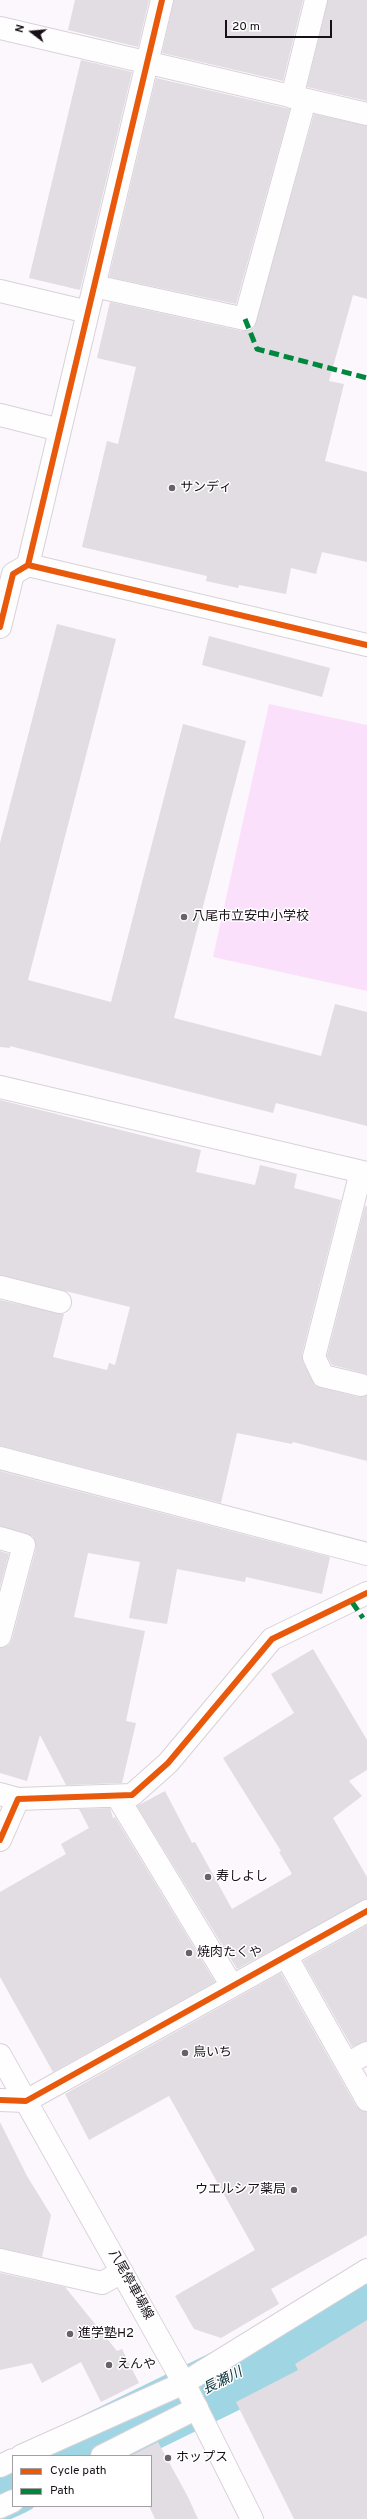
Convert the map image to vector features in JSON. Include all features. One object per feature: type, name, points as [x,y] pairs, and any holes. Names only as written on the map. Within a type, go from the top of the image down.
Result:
[{"type":"street","points":[[0,627],[14,570],[60,430],[162,0]]},
{"type":"street","points":[[94,286],[245,319],[299,98],[316,0]]},
{"type":"street","points":[[0,28],[367,114]]},
{"type":"street","points":[[0,291],[88,312]]},
{"type":"street","points":[[0,415],[60,430]]},
{"type":"street","points":[[14,570],[367,645]]},
{"type":"street","points":[[0,1087],[364,1173],[314,1357],[324,1376],[362,1385]]},
{"type":"street","points":[[0,1287],[60,1302]]},
{"type":"street","points":[[1,1463],[367,1554]]},
{"type":"street","points":[[0,1538],[24,1545],[0,1636]]},
{"type":"street","points":[[0,1840],[9,1796],[132,1795],[168,1763],[272,1639],[367,1593]]},
{"type":"street","points":[[118,1796],[232,1986]]},
{"type":"street","points":[[0,2100],[26,2101],[367,1910]]},
{"type":"street","points":[[286,1956],[367,2100]]},
{"type":"street","points":[[347,2064],[367,2053]]},
{"type":"street","name":"八尾停車場線","points":[[0,2055],[189,2394],[252,2519]]},
{"type":"street","points":[[0,2260],[102,2283],[122,2272]]},
{"type":"street","points":[[103,2455],[367,2270]]},
{"type":"street","points":[[24,2455],[189,2394]]},
{"type":"street","points":[[0,2466],[12,2460]]},
{"type":"street","points":[[0,2508],[12,2502]]},
{"type":"shaded area","points":[[269,704],[367,725],[367,991],[213,957]]},
{"type":"building","points":[[75,0],[149,0],[138,47],[68,30]]},
{"type":"building","points":[[174,0],[303,0],[283,81],[162,53]]},
{"type":"building","points":[[328,0],[367,0],[367,101],[307,87]]},
{"type":"building","points":[[81,60],[132,72],[80,290],[29,278]]},
{"type":"building","points":[[156,78],[290,109],[236,304],[109,277]]},
{"type":"building","points":[[314,114],[367,126],[367,299],[353,295],[329,381],[344,384],[325,461],[367,472],[367,562],[322,552],[316,574],[291,568],[286,594],[239,585],[238,588],[206,581],[207,576],[82,547],[107,441],[118,444],[136,367],[97,358],[110,302],[242,331],[254,328]]},
{"type":"building","points":[[57,624],[116,639],[28,980],[111,1002],[183,724],[246,741],[174,1018],[321,1056],[335,1004],[367,1012],[367,1126],[276,1103],[273,1113],[10,1046],[10,1048],[0,1047],[0,843]]},
{"type":"building","points":[[209,636],[330,668],[322,697],[202,665]]},
{"type":"building","points":[[0,1100],[201,1150],[196,1172],[255,1185],[260,1165],[297,1174],[294,1188],[341,1200],[302,1354],[303,1362],[315,1386],[358,1397],[367,1396],[367,1461],[293,1442],[292,1444],[237,1433],[221,1503],[0,1446],[0,1300],[64,1314],[53,1357],[107,1370],[109,1363],[115,1365],[130,1307],[0,1275]]},
{"type":"building","points":[[365,1206],[367,1206],[367,1374],[332,1365],[327,1356]]},
{"type":"building","points":[[0,1471],[330,1557],[322,1594],[246,1577],[245,1582],[177,1569],[167,1624],[129,1618],[140,1562],[88,1553],[74,1617],[145,1631],[126,1721],[136,1723],[122,1783],[66,1785],[40,1735],[27,1781],[0,1773],[0,1648],[9,1645],[12,1639],[36,1548],[33,1536],[0,1526]]},
{"type":"building","points":[[0,1551],[9,1554],[0,1587]]},
{"type":"building","points":[[313,1649],[367,1740],[367,1770],[349,1781],[362,1796],[333,1818],[367,1877],[367,1899],[237,1969],[137,1806],[165,1791],[192,1843],[195,1842],[232,1909],[292,1874],[279,1852],[281,1851],[223,1758],[294,1713],[271,1674]]},
{"type":"building","points":[[110,1808],[113,1818],[115,1817],[215,1982],[53,2072],[0,1977],[0,1892],[66,1854],[61,1844],[89,1828],[79,1809]]},
{"type":"building","points":[[367,1925],[367,2041],[352,2047],[303,1961]]},
{"type":"building","points":[[281,1973],[356,2106],[367,2112],[367,2235],[271,2289],[279,2304],[221,2338],[194,2329],[175,2296],[255,2250],[169,2096],[89,2140],[65,2094]]},
{"type":"building","points":[[0,2122],[27,2176],[51,2215],[42,2257],[0,2248]]},
{"type":"building","points":[[0,2273],[65,2287],[117,2351],[122,2349],[139,2383],[101,2402],[81,2362],[42,2383],[32,2363],[0,2370]]},
{"type":"building","points":[[367,2320],[367,2519],[294,2519],[236,2402],[298,2370],[295,2364]]},
{"type":"building","points":[[158,2442],[188,2497],[198,2519],[155,2519],[149,2507],[152,2507],[152,2455],[132,2455]]},
{"type":"waterway","name":"長瀬川","points":[[74,2455],[242,2373],[367,2295]]},
{"type":"waterway","name":"長瀬川","points":[[0,2489],[12,2483]]},
{"type":"marked path","points":[[245,319],[257,349],[367,378]]},
{"type":"marked path","points":[[352,1602],[363,1618]]},
{"type":"cycle path","points":[[28,565],[162,0]]},
{"type":"cycle path","points":[[0,627],[13,574],[28,565],[367,645]]},
{"type":"cycle path","points":[[0,1840],[18,1799],[132,1795],[168,1763],[272,1639],[367,1593]]},
{"type":"cycle path","points":[[0,2100],[26,2101],[367,1911]]},
{"type":"place","name":"サンディ","points":[[172,488]]},
{"type":"place","name":"八尾市立安中小学校","points":[[184,917]]},
{"type":"place","name":"寿しよし","points":[[208,1877]]},
{"type":"place","name":"焼肉たくや","points":[[189,1953]]},
{"type":"place","name":"鳥いち","points":[[185,2053]]},
{"type":"place","name":"ウエルシア薬局","points":[[294,2190]]},
{"type":"place","name":"進学塾H2","points":[[70,2334]]},
{"type":"place","name":"えんや","points":[[109,2365]]},
{"type":"place","name":"ホップス","points":[[168,2458]]}]
